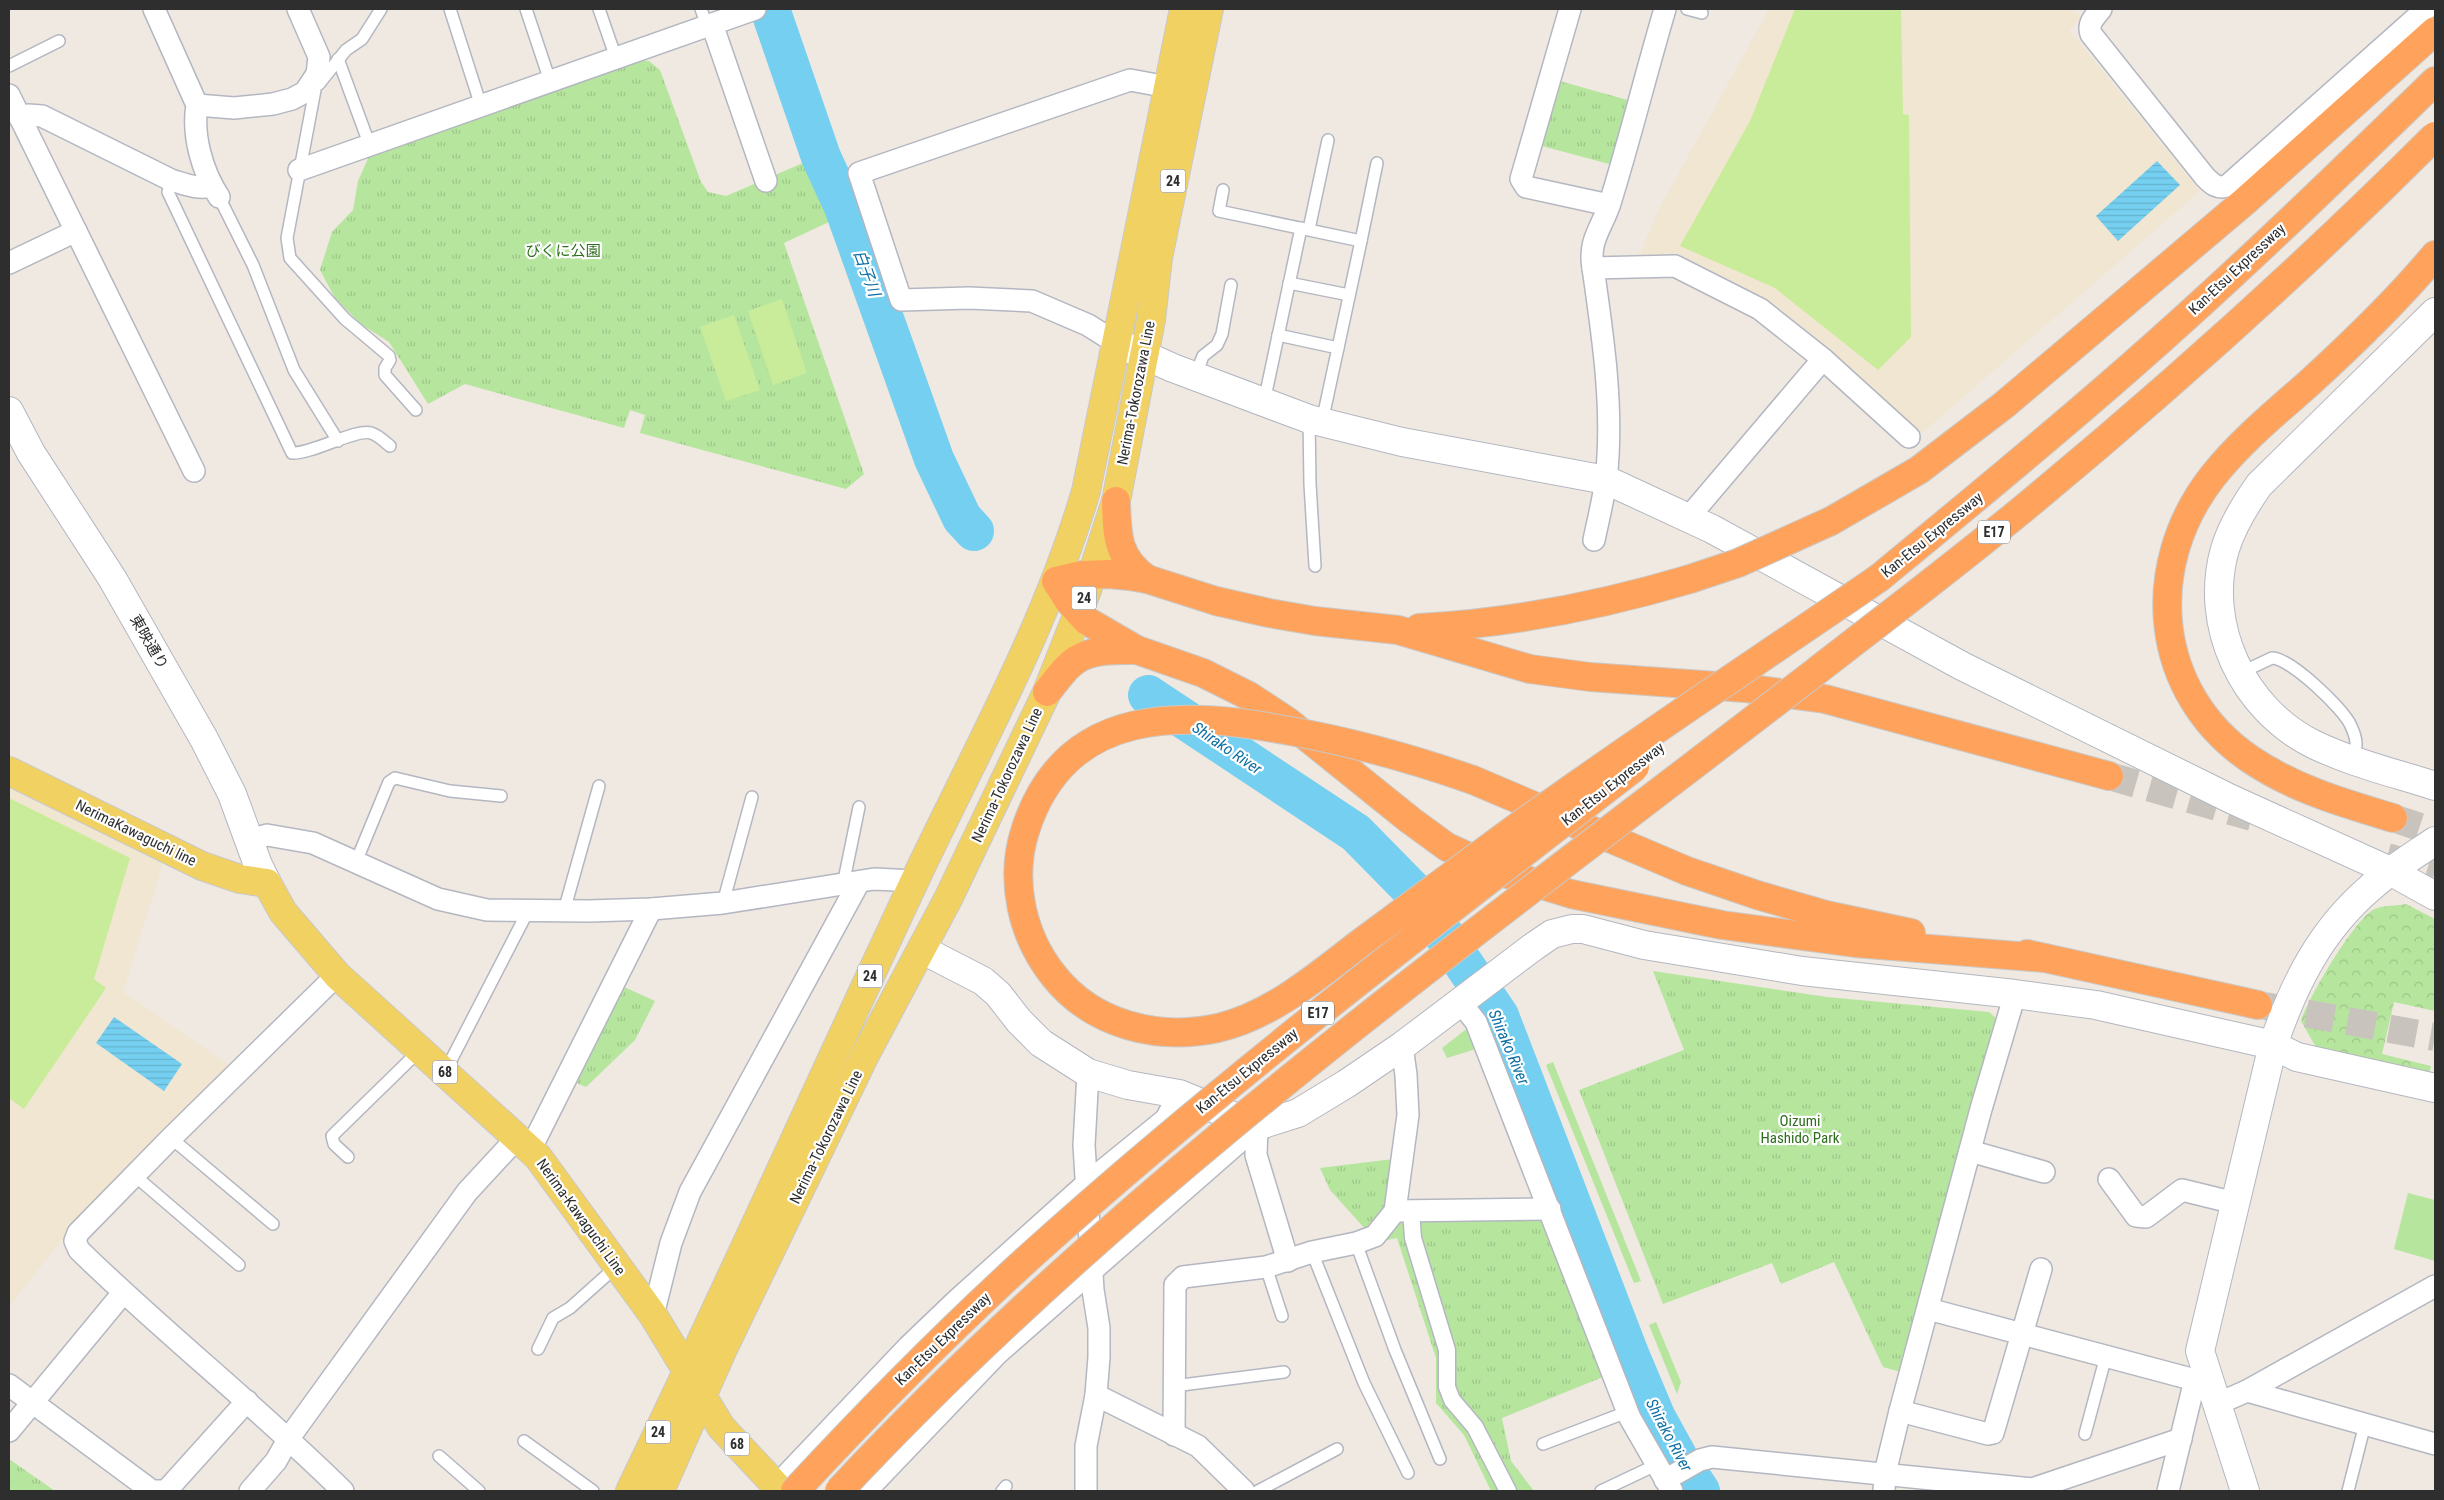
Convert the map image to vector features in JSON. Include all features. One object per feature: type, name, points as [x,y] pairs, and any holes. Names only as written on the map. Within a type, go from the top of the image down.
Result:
[{"type":"highway","points":[[1398,630],[1498,622],[1545,616],[1594,606],[1690,579],[1746,559],[1831,521],[1897,484],[1961,440],[2080,342],[2236,208],[2435,31]]},
{"type":"highway","name":"Kan-Etsu Expressway","points":[[784,1489],[1036,1251],[1186,1120],[1352,986],[1879,578],[2000,479],[2131,366],[2275,235],[2435,81]]},
{"type":"highway","name":"Kan-Etsu Expressway","points":[[839,1491],[897,1429],[989,1338],[1212,1143],[1371,1014],[2027,506],[2153,400],[2278,286],[2435,136]]},
{"type":"highway","points":[[2393,818],[2311,792],[2250,759],[2217,732],[2187,688],[2176,663],[2168,628],[2167,587],[2176,544],[2184,523],[2196,500],[2212,477],[2254,432],[2346,349],[2403,292],[2435,255]]},
{"type":"highway","points":[[1116,501],[1118,534],[1125,559],[1147,579]]},
{"type":"highway","points":[[2044,958],[1855,943],[1722,925],[1571,894],[1504,873],[1447,847],[1410,820],[1287,721],[1249,696],[1203,673],[1137,650],[1087,620],[1078,613],[1056,581],[1093,574],[1147,579],[1216,601],[1268,613],[1315,621],[1398,630],[1530,669],[1745,688],[1825,699],[2109,776]]},
{"type":"highway","points":[[1879,578],[1508,834],[1301,988],[1240,1022],[1219,1028],[1178,1033],[1157,1032],[1120,1023],[1086,1006],[1058,981],[1046,966],[1028,932],[1023,913],[1018,874],[1024,834],[1031,814],[1042,794],[1067,762],[1102,736],[1121,728],[1160,719],[1185,718],[1254,724],[1356,745],[1437,768],[1473,780],[1687,871],[1757,895],[1826,914],[2258,1004]]},
{"type":"highway","points":[[1047,692],[1069,666],[1085,656],[1114,650],[1137,650]]},
{"type":"main road","name":"Nerima-Tokorozawa Line","points":[[630,1491],[687,1373],[1056,581],[1086,491],[1184,9]]},
{"type":"main road","name":"Nerima-Tokorozawa Line","points":[[660,1491],[723,1349],[864,1057],[923,950],[1047,692],[1093,574],[1116,501],[1151,320],[1158,258],[1209,9]]},
{"type":"main road","name":"NerimaKawaguchi line","points":[[9,770],[202,866],[240,879],[267,883]]},
{"type":"main road","name":"Nerima-Kawaguchi Line","points":[[267,883],[283,912],[337,975],[538,1157],[653,1315],[721,1427],[784,1489]]},
{"type":"street","points":[[154,9],[197,105],[195,116],[199,147],[216,192]]},
{"type":"street","points":[[197,105],[234,108],[273,104],[300,96],[312,88],[319,57],[298,9]]},
{"type":"street","points":[[299,170],[616,58],[710,20],[754,9]]},
{"type":"street","points":[[1570,9],[1521,179],[1526,187],[1609,205]]},
{"type":"street","points":[[1594,540],[1606,480],[1606,390],[1600,316],[1592,268],[1591,249],[1609,205],[1665,9]]},
{"type":"street","points":[[2101,9],[2091,22],[2089,28],[2091,34],[2205,177],[2215,186],[2221,188],[2227,186],[2426,9]]},
{"type":"street","points":[[710,20],[766,181]]},
{"type":"street","points":[[1168,87],[1130,80],[858,173],[901,300],[969,298],[1032,301],[1088,325],[1116,342],[1195,377],[1316,420],[1402,442],[1606,480],[1688,518],[1962,666],[2231,799],[2390,871],[2435,896]]},
{"type":"street","points":[[9,95],[194,471]]},
{"type":"street","points":[[20,118],[28,114],[42,116],[171,180],[216,192]]},
{"type":"street","points":[[9,263],[76,231]]},
{"type":"street","points":[[1592,268],[1675,266],[1760,309],[1823,359],[1910,437]]},
{"type":"street","points":[[2435,312],[2259,486],[2239,516],[2225,550],[2220,588],[2224,631],[2240,673],[2255,696],[2285,726],[2313,744],[2352,760],[2435,786]]},
{"type":"street","points":[[1688,518],[1823,359]]},
{"type":"street","name":"東映通り","points":[[9,411],[31,453],[112,578],[185,704],[232,794],[258,866],[267,883]]},
{"type":"street","points":[[250,840],[267,835],[313,843],[438,899],[487,910],[651,910],[723,903],[874,879],[915,881]]},
{"type":"street","points":[[2168,1491],[2181,1439],[2202,1378],[2200,1352],[2273,1045],[2288,1001],[2304,969],[2324,939],[2354,902],[2390,871],[2435,841]]},
{"type":"street","points":[[2390,871],[2435,887]]},
{"type":"street","points":[[653,1315],[672,1243],[690,1192],[851,884]]},
{"type":"street","points":[[250,1491],[276,1461],[289,1438],[467,1192],[524,1144],[651,910]]},
{"type":"street","points":[[866,1491],[998,1353],[1257,1126],[1298,1113],[1346,1084],[1402,1046],[1552,934],[1572,929],[1583,929],[1644,945],[1802,971],[2015,994],[2096,1005],[2273,1045],[2297,1057],[2435,1088]]},
{"type":"street","points":[[923,950],[983,981],[998,994],[1019,1021],[1041,1043],[1088,1073],[1128,1085],[1179,1094],[1257,1126]]},
{"type":"street","points":[[337,975],[134,1175],[78,1233],[75,1241],[78,1250],[122,1293],[289,1438],[344,1491]]},
{"type":"street","points":[[1885,1482],[1900,1411],[1970,1151],[2015,994]]},
{"type":"street","points":[[1463,999],[1476,1022],[1627,1412],[1666,1479],[1700,1460],[1712,1457],[1885,1482],[2032,1489],[2181,1439]]},
{"type":"street","points":[[1402,1046],[1408,1115],[1403,1211],[1447,1350],[1447,1387],[1452,1400],[1475,1427],[1508,1491]]},
{"type":"street","points":[[1086,1491],[1086,1446],[1096,1395],[1099,1357],[1099,1328],[1092,1272],[1084,1145],[1088,1073]]},
{"type":"street","points":[[784,1489],[909,1346],[1086,1184],[1166,1119],[1179,1094]]},
{"type":"street","points":[[1257,1126],[1256,1155],[1288,1260]]},
{"type":"street","points":[[1970,1151],[2044,1172]]},
{"type":"street","points":[[2109,1179],[2136,1216],[2141,1218],[2146,1217],[2182,1190],[2235,1203]]},
{"type":"street","points":[[1174,1435],[1176,1285],[1178,1280],[1183,1277],[1266,1267],[1312,1252],[1356,1243],[1375,1236],[1403,1211],[1550,1209]]},
{"type":"street","points":[[1900,1411],[1988,1434],[1993,1433],[2041,1268]]},
{"type":"street","points":[[2217,1404],[2247,1391],[2435,1286]]},
{"type":"street","points":[[9,1431],[122,1293]]},
{"type":"street","points":[[1928,1309],[2106,1356],[2202,1378],[2217,1404],[2245,1491]]},
{"type":"street","points":[[9,1385],[152,1491],[166,1491],[247,1401]]},
{"type":"street","points":[[2247,1391],[2435,1444]]},
{"type":"street","points":[[1096,1395],[1198,1446],[1244,1491]]},
{"type":"lane","points":[[381,9],[362,39],[346,50],[312,88],[287,238],[290,258],[344,319],[389,356],[390,360],[385,368],[385,375],[416,410]]},
{"type":"lane","points":[[450,9],[481,106]]},
{"type":"lane","points":[[526,9],[550,81]]},
{"type":"lane","points":[[599,9],[616,58]]},
{"type":"lane","points":[[1687,9],[1702,13]]},
{"type":"lane","points":[[9,66],[59,41]]},
{"type":"lane","points":[[338,59],[370,146]]},
{"type":"lane","points":[[1264,402],[1289,283],[1328,140]]},
{"type":"lane","points":[[1315,566],[1310,484],[1316,420],[1338,348],[1376,163]]},
{"type":"lane","points":[[171,180],[168,192],[292,453],[368,432],[390,446]]},
{"type":"lane","points":[[1223,190],[1219,211],[1360,241]]},
{"type":"lane","points":[[216,192],[252,264],[294,370],[338,441]]},
{"type":"lane","points":[[1289,283],[1349,295]]},
{"type":"lane","points":[[1195,377],[1203,356],[1217,345],[1222,334],[1231,285]]},
{"type":"lane","points":[[1278,335],[1338,348]]},
{"type":"lane","points":[[2240,673],[2272,658],[2284,661],[2327,697],[2350,724],[2357,749],[2352,760]]},
{"type":"lane","points":[[356,862],[389,782],[395,778],[450,791],[501,796]]},
{"type":"lane","points":[[564,911],[599,786]]},
{"type":"lane","points":[[723,903],[752,797]]},
{"type":"lane","points":[[851,884],[859,807]]},
{"type":"lane","points":[[445,1072],[528,911]]},
{"type":"lane","points":[[348,1157],[334,1144],[332,1136],[420,1050]]},
{"type":"lane","points":[[171,1138],[273,1224]]},
{"type":"lane","points":[[134,1175],[239,1265]]},
{"type":"lane","points":[[1356,1243],[1394,1350],[1440,1459]]},
{"type":"lane","points":[[1312,1252],[1364,1383],[1408,1473]]},
{"type":"lane","points":[[538,1349],[553,1318],[570,1308],[616,1266]]},
{"type":"lane","points":[[1266,1267],[1282,1316]]},
{"type":"lane","points":[[2085,1434],[2106,1356]]},
{"type":"lane","points":[[1174,1386],[1284,1372]]},
{"type":"lane","points":[[1544,1444],[1627,1412]]},
{"type":"lane","points":[[2348,1491],[2365,1424]]},
{"type":"lane","points":[[524,1442],[593,1491]]},
{"type":"lane","points":[[1258,1491],[1337,1448]]},
{"type":"lane","points":[[439,1456],[479,1491]]},
{"type":"lane","points":[[1601,1491],[1666,1479]]},
{"type":"shaded area","points":[[1769,9],[2069,9],[2082,17],[2069,30],[2200,191],[1922,433],[1772,302],[1678,253],[1639,256],[1659,209]]},
{"type":"shaded area","points":[[9,781],[165,857],[123,992],[230,1066],[61,1241],[9,1306]]},
{"type":"green space","points":[[1795,9],[1901,9],[1903,114],[1909,115],[1911,337],[1878,370],[1775,288],[1680,246],[1750,121]]},
{"type":"green space","name":"びくに公園","points":[[633,61],[649,61],[660,70],[701,182],[708,192],[726,196],[810,160],[831,221],[784,243],[864,474],[846,489],[640,433],[645,415],[630,410],[624,428],[465,384],[428,404],[389,342],[361,324],[335,298],[320,270],[332,232],[353,210],[358,181],[370,154]]},
{"type":"green space","points":[[1556,80],[1631,101],[1613,165],[1538,145]]},
{"type":"green space","points":[[782,299],[807,373],[773,385],[748,311]]},
{"type":"green space","points":[[734,315],[760,390],[726,401],[700,327]]},
{"type":"green space","points":[[9,798],[130,858],[94,979],[106,988],[24,1109],[9,1098]]},
{"type":"green space","points":[[2406,904],[2435,919],[2435,1011],[2394,1002],[2382,1054],[2431,1066],[2429,1075],[2317,1049],[2301,1021],[2322,978],[2356,926],[2375,909]]},
{"type":"green space","name":"Oizumi Hashido Park","points":[[1653,971],[1827,997],[1989,1012],[1996,1018],[1901,1372],[1883,1367],[1834,1262],[1781,1284],[1772,1263],[1663,1304],[1579,1090],[1684,1050]]},
{"type":"green space","points":[[620,985],[655,1001],[635,1040],[586,1087],[572,1081]]},
{"type":"green space","points":[[1469,1027],[1476,1049],[1447,1058],[1442,1048]]},
{"type":"green space","points":[[1553,1062],[1641,1281],[1634,1283],[1546,1065]]},
{"type":"green space","points":[[1393,1159],[1385,1212],[1367,1231],[1330,1190],[1320,1168]]},
{"type":"green space","points":[[2408,1193],[2435,1200],[2435,1261],[2394,1249]]},
{"type":"green space","points":[[1533,1215],[1544,1224],[1603,1377],[1502,1418],[1511,1461],[1534,1491],[1491,1491],[1464,1435],[1436,1403],[1436,1358],[1397,1238],[1387,1240],[1386,1233],[1397,1220]]},
{"type":"green space","points":[[1656,1322],[1681,1382],[1677,1394],[1649,1325]]},
{"type":"green space","points":[[9,1459],[55,1491],[9,1491]]},
{"type":"water","points":[[2157,161],[2180,185],[2118,241],[2096,216]]},
{"type":"water","points":[[114,1017],[182,1064],[164,1091],[96,1043]]},
{"type":"waterway","name":"白子川","points":[[770,9],[821,157],[844,207],[934,459],[962,518],[974,531]]},
{"type":"waterway","name":"Shirako River","points":[[1148,695],[1356,833],[1416,894],[1499,1016],[1629,1354],[1656,1418],[1678,1458],[1700,1491]]},
{"type":"tunnel","points":[[2109,776],[2252,817]]},
{"type":"tunnel","points":[[2393,818],[2435,832]]},
{"type":"tunnel","points":[[2387,857],[2435,871]]},
{"type":"tunnel","points":[[2265,1006],[2435,1037]]}]
